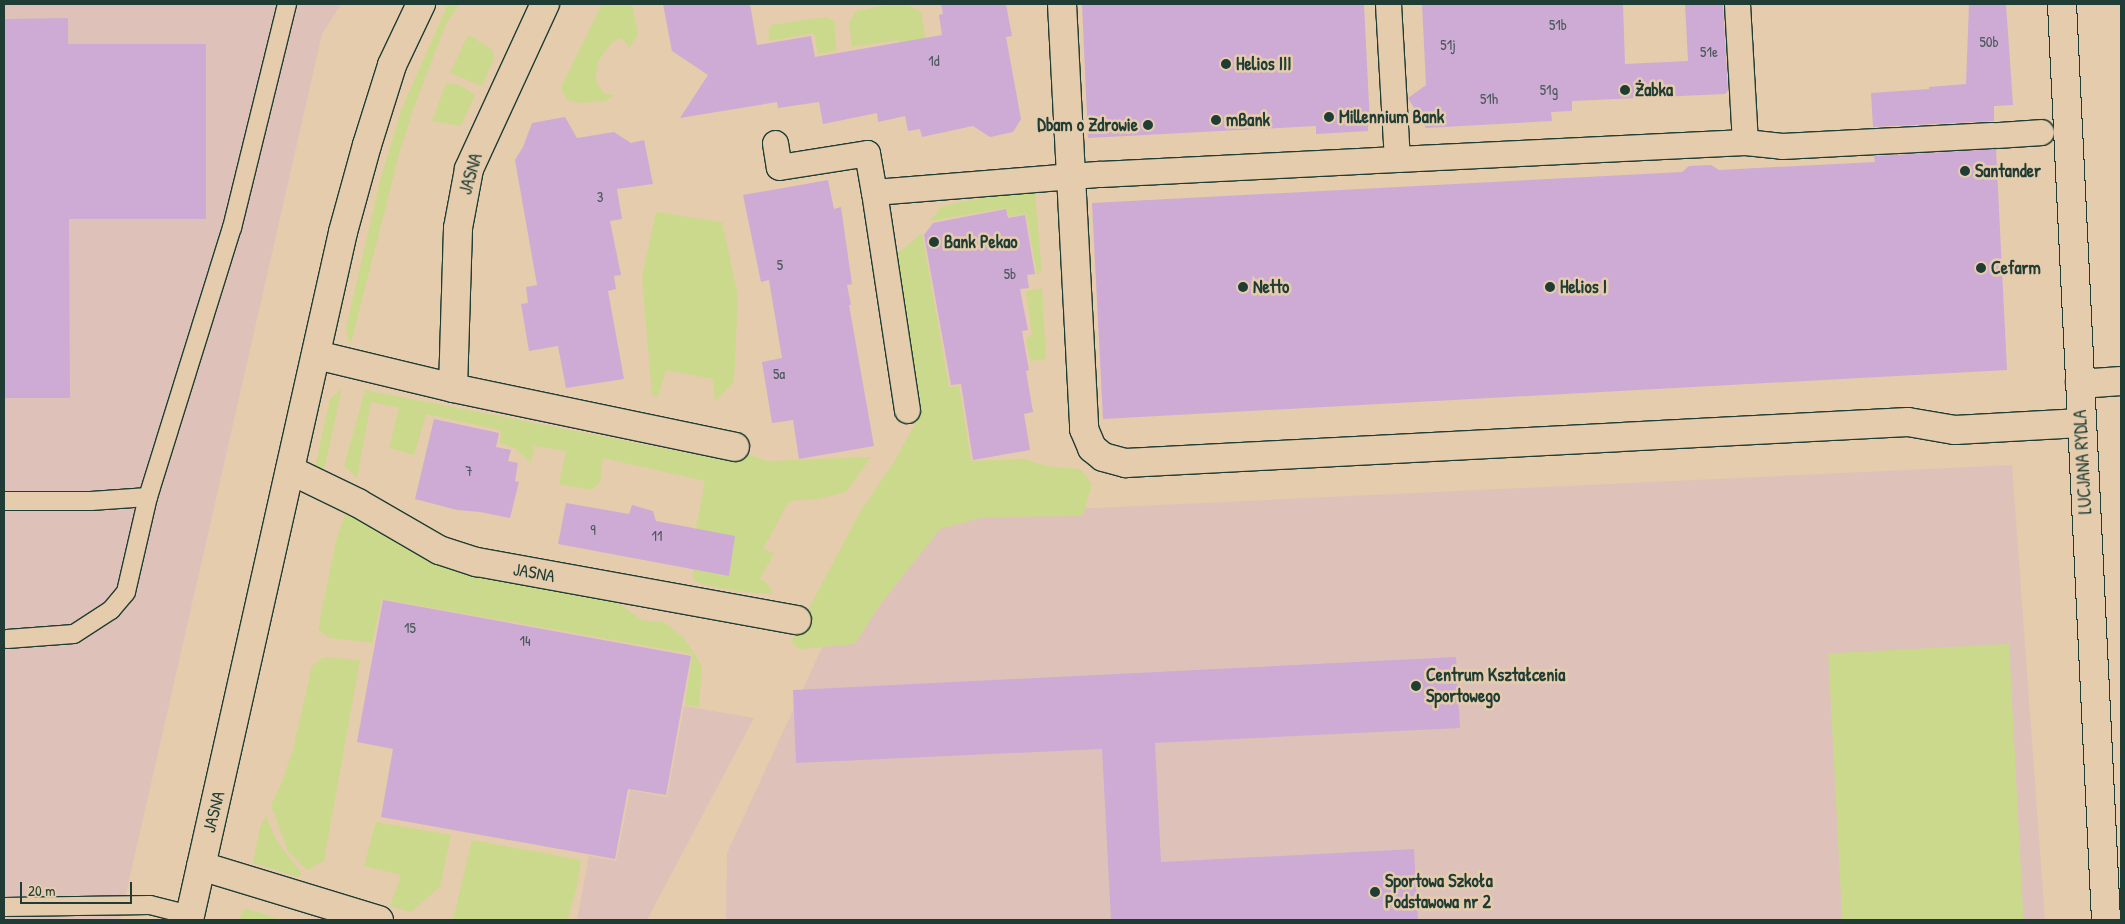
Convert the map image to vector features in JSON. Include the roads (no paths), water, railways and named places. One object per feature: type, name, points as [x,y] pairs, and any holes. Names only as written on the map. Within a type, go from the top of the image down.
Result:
[{"type":"street","name":"JASNA","points":[[190,918],[343,232],[392,65],[421,4]]},
{"type":"street","name":"JASNA","points":[[453,388],[458,228],[469,169],[545,4]]},
{"type":"street","points":[[1062,4],[1073,176],[1084,429],[1092,448],[1103,457],[1126,463],[1908,422],[1954,430],[2081,423]]},
{"type":"street","points":[[1388,4],[1397,159]]},
{"type":"street","points":[[1738,4],[1745,142]]},
{"type":"street","name":"LUCJANA RYDLA","points":[[2062,4],[2106,920]]},
{"type":"street","points":[[874,192],[1073,176],[1397,159],[1745,142],[1782,146],[2042,132]]},
{"type":"street","points":[[775,143],[779,167],[867,153],[907,410]]},
{"type":"street","points":[[316,355],[453,388],[735,447]]},
{"type":"street","points":[[2080,384],[2121,381]]},
{"type":"street","name":"JASNA","points":[[290,470],[358,504],[440,550],[477,562],[797,620]]},
{"type":"street","points":[[201,866],[379,920]]},
{"type":"lane","points":[[7,639],[74,634],[110,610],[126,592],[148,497],[232,228],[286,8]]},
{"type":"lane","points":[[4,501],[91,501],[148,497]]},
{"type":"lane","points":[[4,907],[150,904],[190,918]]},
{"type":"place","name":"Helios III","points":[[1226,64]]},
{"type":"place","name":"Żabka","points":[[1625,90]]},
{"type":"place","name":"Millennium Bank","points":[[1329,117]]},
{"type":"place","name":"mBank","points":[[1216,120]]},
{"type":"place","name":"Dbam o Zdrowie","points":[[1148,125]]},
{"type":"place","name":"Santander","points":[[1965,171]]},
{"type":"place","name":"Bank Pekao","points":[[934,242]]},
{"type":"place","name":"Cefarm","points":[[1981,268]]},
{"type":"place","name":"Netto","points":[[1243,287]]},
{"type":"place","name":"Helios I","points":[[1550,287]]},
{"type":"place","name":"Centrum Kształcenia Sportowego","points":[[1416,686]]},
{"type":"place","name":"Sportowa Szkoła Podstawowa nr 2","points":[[1375,892]]}]
